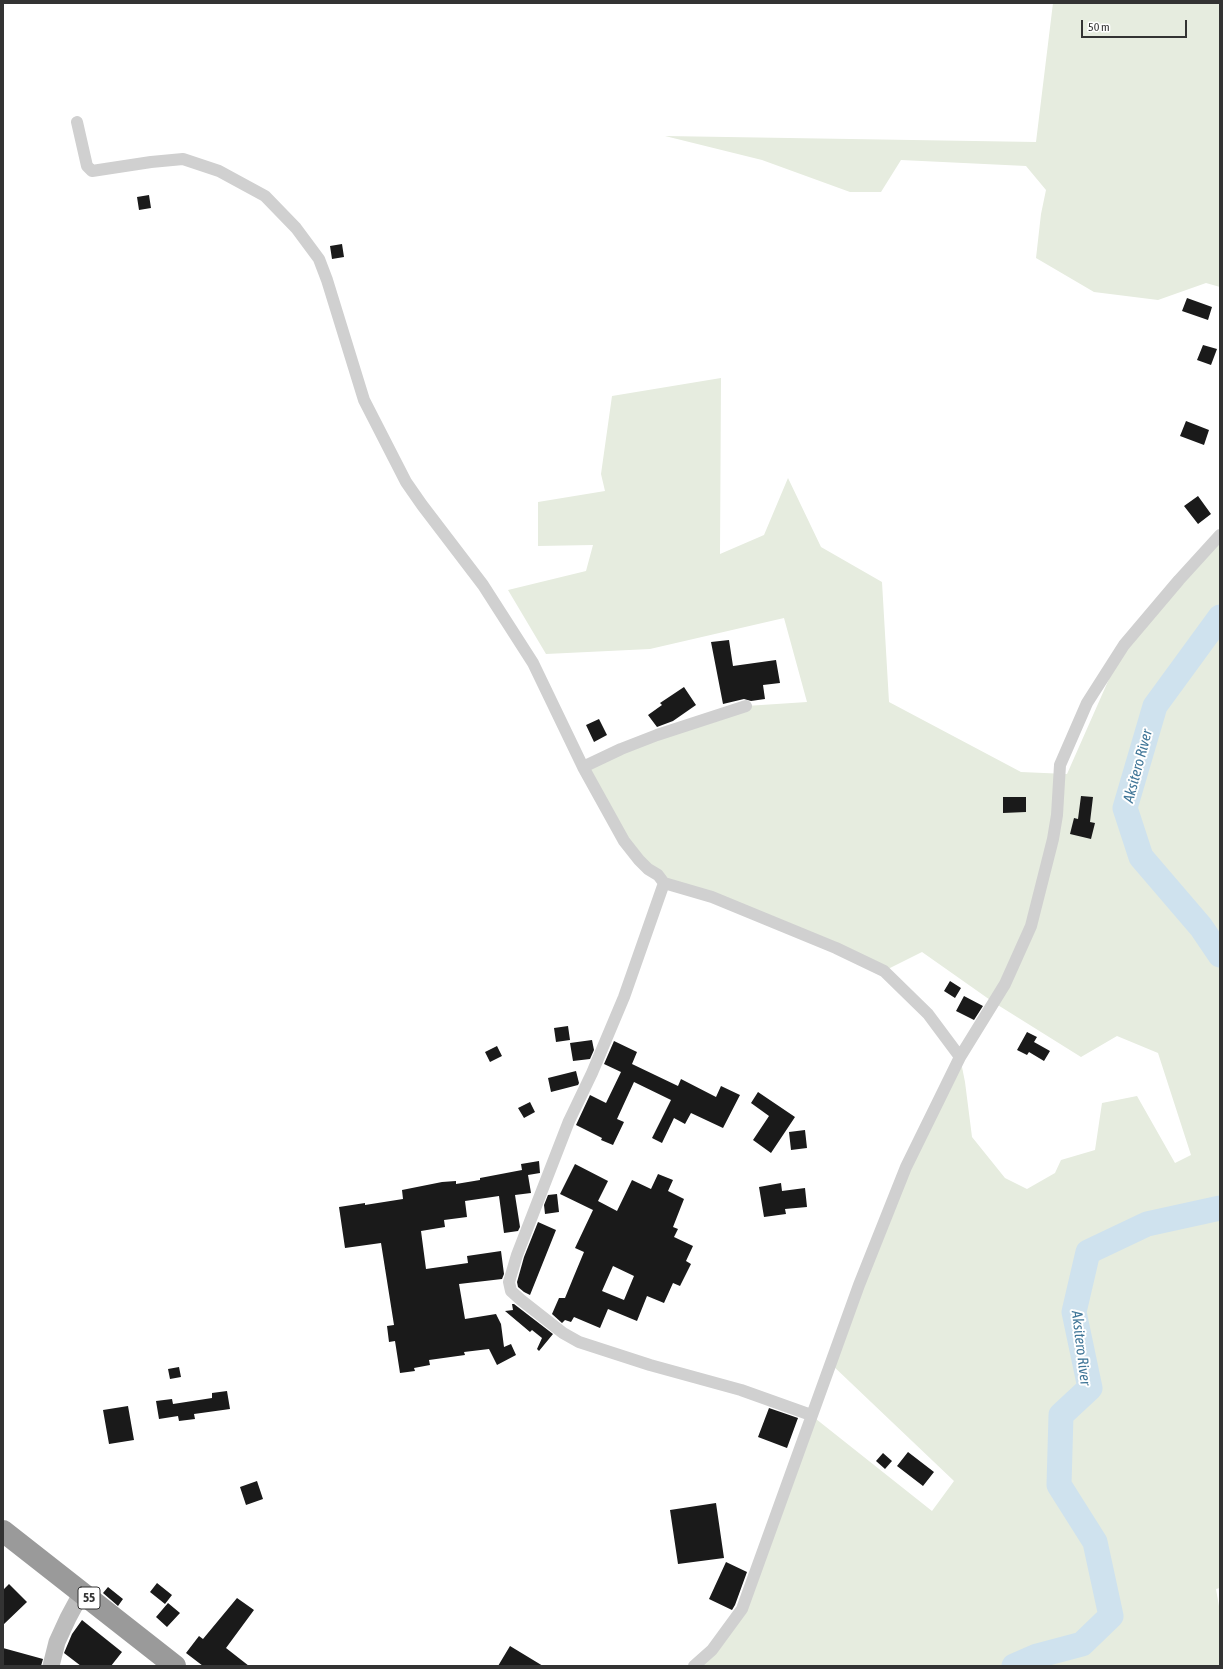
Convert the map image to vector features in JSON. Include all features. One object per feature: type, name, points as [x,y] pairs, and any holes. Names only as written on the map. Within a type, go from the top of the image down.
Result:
[{"type":"highway","name":"55","points":[[3,1531],[174,1666]]},
{"type":"street","points":[[77,122],[87,166],[92,171],[151,162],[183,159],[218,171],[265,196],[296,228],[319,259],[327,280],[364,400],[406,482],[483,585],[533,663],[583,767],[624,841],[639,860],[648,869],[658,875],[664,883],[712,897],[836,948],[884,971],[928,1014],[960,1057]]},
{"type":"street","points":[[694,1666],[712,1650],[742,1609],[811,1415],[859,1286],[906,1167],[960,1057],[1005,984],[1031,926],[1053,839],[1057,815],[1060,765],[1087,703],[1124,645],[1179,580],[1220,535]]},
{"type":"street","points":[[583,767],[621,749],[657,735],[746,706]]},
{"type":"street","points":[[664,883],[624,996],[592,1073],[569,1121],[517,1255],[509,1282],[511,1290],[521,1300],[563,1333],[579,1342],[650,1365],[741,1390],[811,1415]]},
{"type":"street","points":[[51,1666],[60,1636],[82,1592]]},
{"type":"shaded area","points":[[1053,3],[1220,3],[1220,287],[1206,283],[1158,300],[1094,292],[1036,258],[1041,214],[1046,190],[1026,166],[901,160],[881,192],[850,192],[762,160],[665,136],[1036,142]]},
{"type":"shaded area","points":[[721,378],[720,554],[764,535],[788,478],[821,547],[882,582],[889,702],[1021,772],[1067,774],[1124,645],[1220,535],[1220,1588],[1216,1589],[1220,1612],[1220,1666],[693,1666],[742,1609],[811,1415],[932,1511],[954,1481],[830,1363],[906,1167],[960,1057],[965,1082],[972,1137],[1005,1178],[1027,1189],[1055,1173],[1061,1160],[1095,1150],[1102,1103],[1137,1096],[1175,1163],[1191,1155],[1158,1053],[1117,1036],[1081,1057],[993,1002],[922,952],[884,971],[658,875],[624,841],[583,767],[746,706],[807,702],[784,618],[650,649],[546,654],[508,590],[586,571],[593,545],[538,546],[538,502],[605,491],[601,474],[612,396]]},
{"type":"building","points":[[149,195],[151,208],[139,210],[137,197]]},
{"type":"building","points":[[342,244],[344,257],[332,259],[330,246]]},
{"type":"building","points":[[1187,298],[1212,307],[1208,320],[1182,311]]},
{"type":"building","points":[[1203,345],[1217,349],[1211,365],[1197,360]]},
{"type":"building","points":[[1186,421],[1209,430],[1204,445],[1180,436]]},
{"type":"building","points":[[1198,496],[1211,514],[1198,524],[1184,506]]},
{"type":"building","points":[[729,640],[733,666],[776,660],[780,683],[763,685],[765,699],[751,701],[744,699],[723,704],[711,642]]},
{"type":"building","points":[[684,687],[696,705],[673,721],[657,727],[648,715],[662,705],[660,703]]},
{"type":"building","points":[[599,719],[607,735],[594,742],[586,725]]},
{"type":"building","points":[[1081,796],[1093,797],[1090,822],[1095,823],[1091,839],[1070,834],[1074,818],[1078,819]]},
{"type":"building","points":[[1003,797],[1026,797],[1026,812],[1003,813]]},
{"type":"building","points":[[950,981],[961,988],[955,998],[944,991]]},
{"type":"building","points":[[964,996],[983,1006],[974,1020],[956,1011]]},
{"type":"building","points":[[568,1026],[570,1040],[556,1042],[554,1028]]},
{"type":"building","points":[[1027,1032],[1037,1037],[1034,1042],[1050,1051],[1044,1061],[1029,1052],[1027,1055],[1017,1050]]},
{"type":"building","points":[[592,1040],[594,1050],[590,1059],[573,1061],[570,1043]]},
{"type":"building","points":[[614,1041],[637,1052],[632,1064],[678,1086],[681,1079],[716,1097],[721,1086],[740,1095],[723,1128],[691,1113],[685,1124],[674,1118],[662,1143],[652,1138],[671,1100],[634,1082],[617,1119],[624,1122],[613,1145],[601,1140],[602,1138],[576,1125],[590,1095],[606,1103],[621,1072],[604,1064]]},
{"type":"building","points":[[497,1046],[502,1056],[490,1062],[485,1052]]},
{"type":"building","points":[[576,1071],[579,1083],[578,1085],[551,1092],[548,1078]]},
{"type":"building","points":[[758,1092],[795,1117],[771,1153],[753,1140],[769,1116],[751,1103]]},
{"type":"building","points":[[530,1102],[535,1112],[524,1118],[518,1108]]},
{"type":"building","points":[[805,1130],[807,1148],[791,1150],[789,1132]]},
{"type":"building","points":[[539,1161],[540,1173],[528,1175],[531,1193],[515,1195],[520,1227],[518,1231],[504,1233],[499,1196],[465,1201],[467,1217],[444,1220],[445,1227],[421,1231],[426,1269],[468,1263],[467,1256],[501,1251],[504,1274],[502,1279],[459,1284],[465,1319],[496,1314],[501,1324],[504,1347],[511,1344],[516,1355],[497,1365],[489,1349],[464,1352],[465,1355],[429,1360],[430,1365],[414,1368],[415,1371],[400,1373],[395,1341],[389,1342],[387,1326],[394,1325],[381,1243],[345,1248],[339,1207],[365,1203],[365,1205],[403,1199],[402,1190],[442,1182],[456,1181],[456,1184],[480,1180],[480,1178],[522,1170],[521,1164]]},
{"type":"building","points":[[575,1164],[608,1181],[598,1201],[617,1211],[632,1180],[651,1189],[658,1174],[673,1180],[668,1191],[684,1199],[673,1227],[678,1229],[674,1237],[693,1246],[686,1261],[691,1264],[680,1286],[673,1283],[664,1303],[647,1296],[637,1321],[608,1309],[600,1328],[574,1317],[571,1322],[565,1320],[562,1323],[552,1314],[559,1298],[565,1298],[584,1252],[575,1248],[593,1210],[560,1194]],"holes":[[[613,1266],[634,1276],[624,1300],[602,1291]]]},
{"type":"building","points":[[781,1183],[782,1191],[805,1188],[807,1207],[785,1209],[786,1214],[764,1217],[759,1187]]},
{"type":"building","points":[[557,1194],[559,1212],[545,1214],[544,1205],[548,1195]]},
{"type":"building","points":[[538,1222],[556,1230],[530,1295],[518,1287],[517,1282],[524,1257]]},
{"type":"building","points":[[512,1304],[553,1334],[539,1351],[537,1349],[542,1338],[532,1330],[530,1332],[505,1311],[513,1310]]},
{"type":"building","points":[[179,1367],[181,1377],[170,1379],[168,1369]]},
{"type":"building","points":[[227,1391],[230,1409],[194,1414],[195,1419],[179,1421],[178,1416],[159,1419],[156,1401],[172,1399],[173,1404],[212,1398],[212,1393]]},
{"type":"building","points":[[128,1406],[134,1440],[109,1444],[103,1410]]},
{"type":"building","points":[[769,1408],[798,1418],[787,1448],[758,1437]]},
{"type":"building","points":[[908,1452],[934,1472],[923,1486],[897,1466]]},
{"type":"building","points":[[883,1453],[892,1461],[885,1469],[876,1461]]},
{"type":"building","points":[[257,1481],[263,1499],[246,1505],[240,1487]]},
{"type":"building","points":[[716,1503],[724,1558],[678,1564],[670,1510]]},
{"type":"building","points":[[726,1562],[747,1572],[732,1610],[709,1599]]},
{"type":"building","points":[[157,1583],[172,1595],[165,1604],[150,1592]]},
{"type":"building","points":[[9,1584],[27,1602],[3,1625],[3,1590]]},
{"type":"building","points":[[108,1587],[123,1599],[118,1606],[103,1593]]},
{"type":"building","points":[[237,1598],[254,1610],[226,1648],[249,1666],[203,1666],[186,1653],[199,1636],[203,1639]]},
{"type":"building","points":[[168,1603],[180,1613],[167,1627],[156,1617]]},
{"type":"building","points":[[82,1620],[122,1652],[111,1666],[81,1666],[64,1653],[72,1634]]},
{"type":"building","points":[[510,1646],[543,1666],[498,1666]]},
{"type":"building","points":[[3,1648],[43,1659],[41,1666],[3,1666]]},
{"type":"waterway","name":"Aksitero River","points":[[1220,617],[1155,706],[1125,808],[1141,857],[1201,927],[1220,955]]},
{"type":"waterway","name":"Aksitero River","points":[[1014,1666],[1037,1656],[1082,1644],[1111,1616],[1095,1542],[1059,1485],[1061,1415],[1090,1388],[1074,1312],[1088,1252],[1147,1224],[1220,1208]]}]
